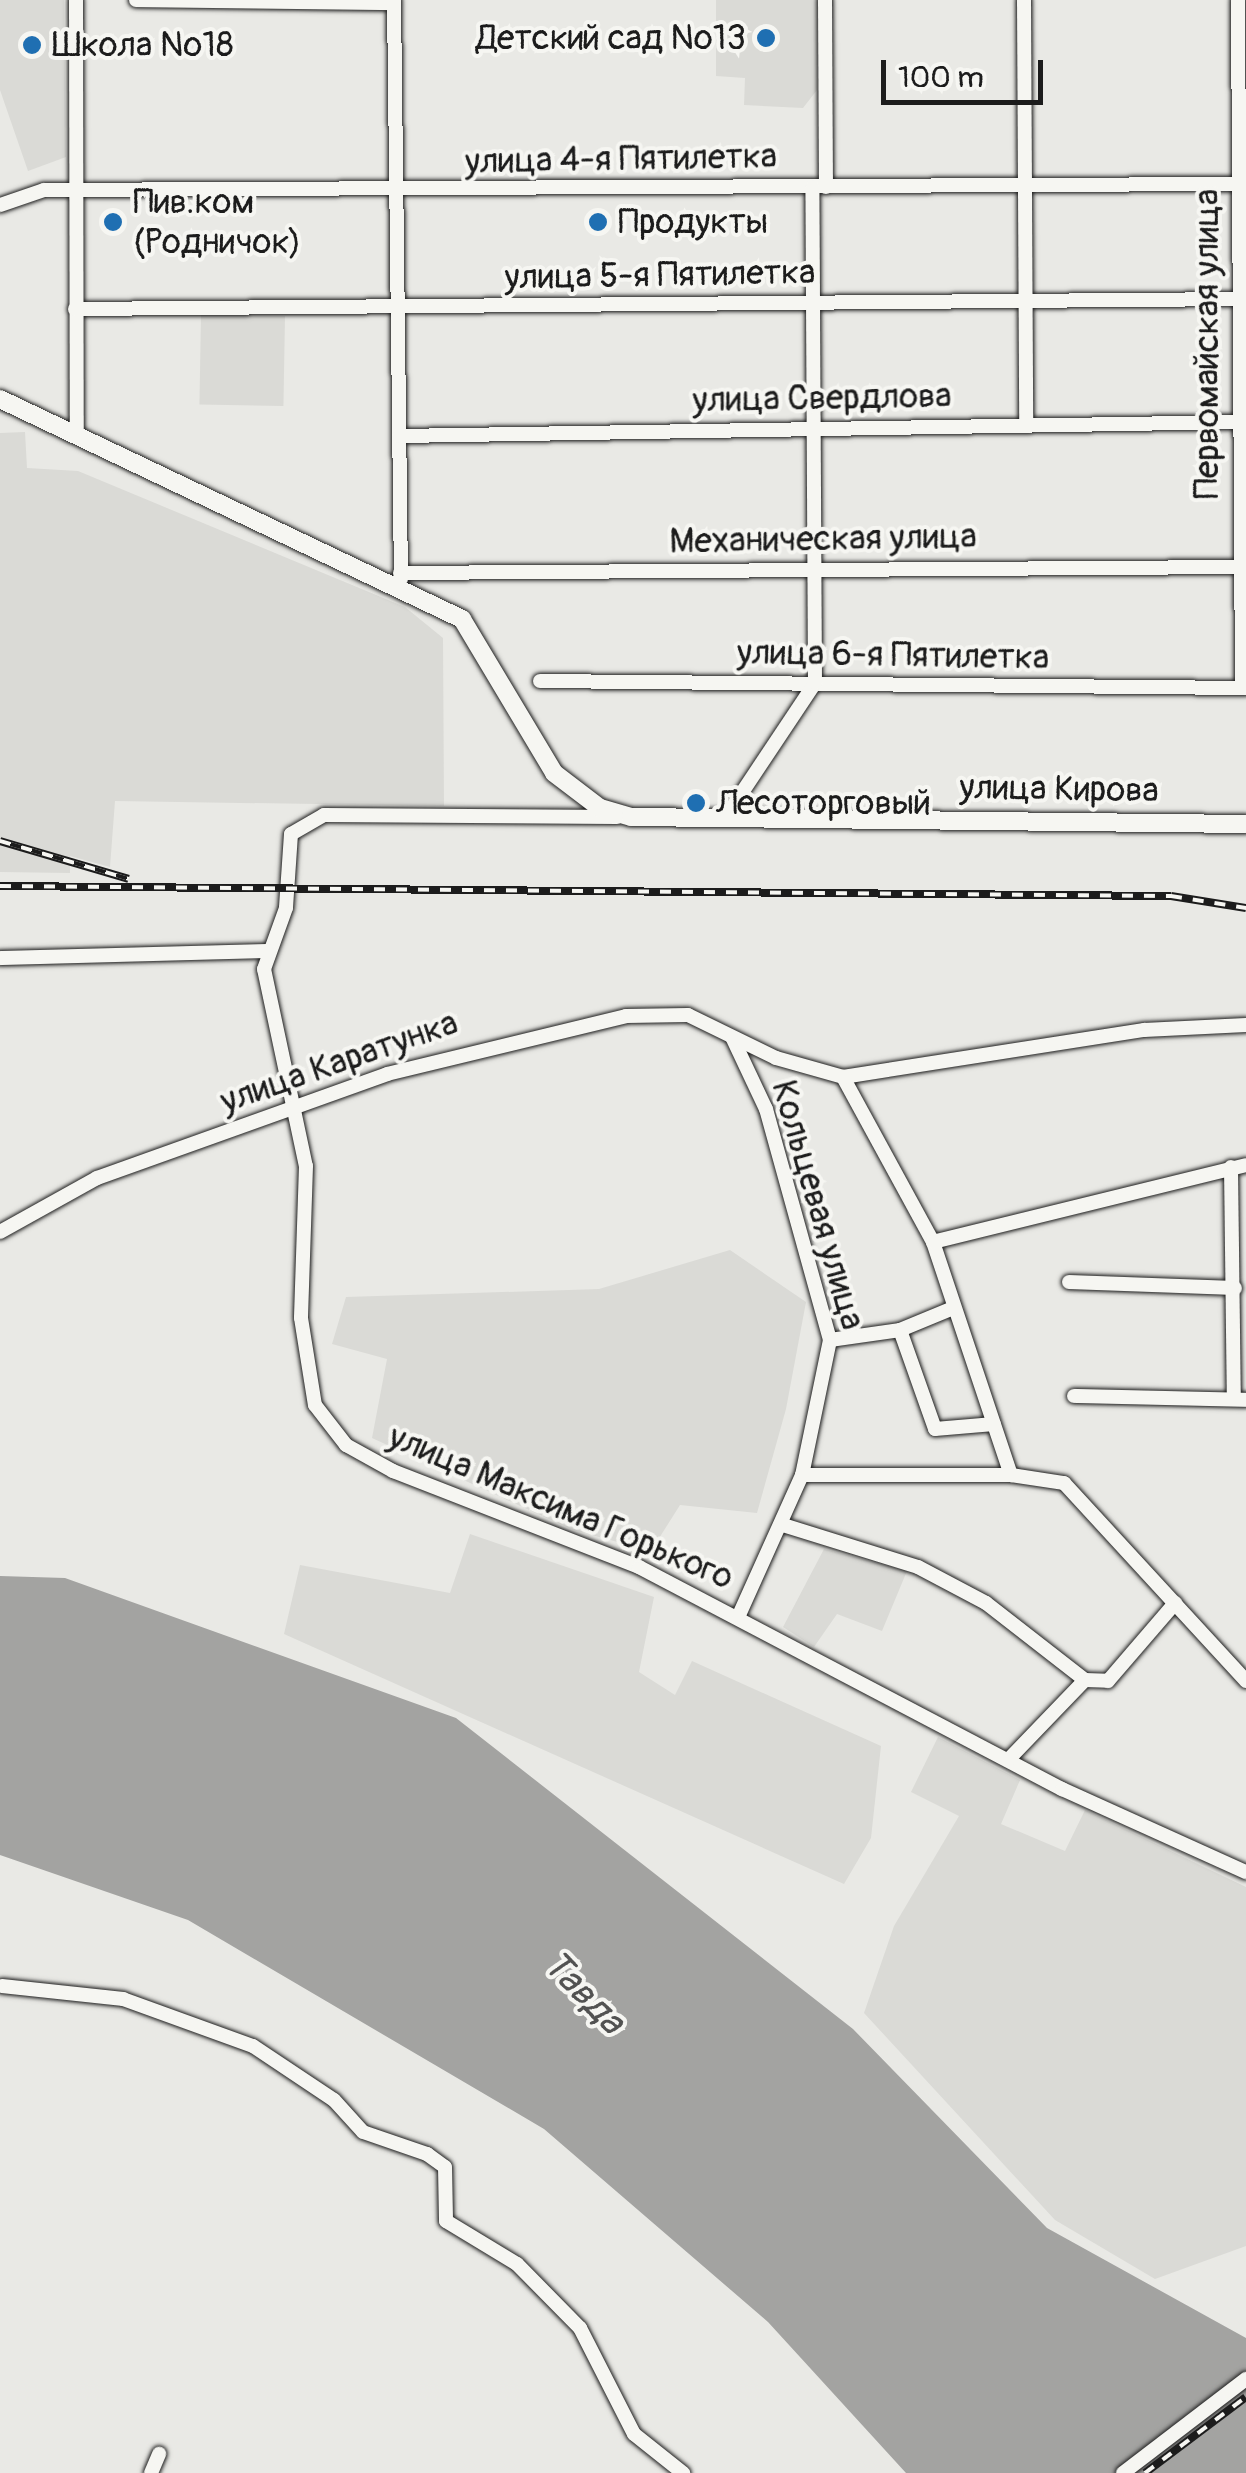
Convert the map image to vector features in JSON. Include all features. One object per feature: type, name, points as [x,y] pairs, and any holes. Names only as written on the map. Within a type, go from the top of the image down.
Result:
[{"type":"main road","name":"Механическая улица","points":[[0,400],[401,580]]},
{"type":"main road","name":"улица Кирова","points":[[401,580],[478,638],[566,788],[631,817],[1246,824]]},
{"type":"street","points":[[76,0],[77,434]]},
{"type":"street","points":[[136,0],[394,2],[401,580]]},
{"type":"street","points":[[725,818],[814,683],[819,572],[819,187],[826,0]]},
{"type":"street","points":[[1024,0],[1026,425]]},
{"type":"street","name":"Первомайская улица","points":[[1238,0],[1244,688]]},
{"type":"street","name":"улица 4-я Пятилетка","points":[[0,205],[75,190],[1241,184]]},
{"type":"street","name":"улица 5-я Пятилетка","points":[[75,310],[1241,299]]},
{"type":"street","name":"улица Свердлова","points":[[399,436],[1240,422]]},
{"type":"street","name":"Механическая улица","points":[[401,580],[1243,568]]},
{"type":"street","name":"улица 6-я Пятилетка","points":[[540,681],[1244,688]]},
{"type":"street","name":"улица Кирова","points":[[324,815],[631,817]]},
{"type":"street","name":"улица Максима Горького","points":[[324,815],[299,824],[287,843],[286,908],[269,951],[266,990],[296,1106],[306,1166],[304,1361],[328,1426],[393,1472],[738,1615],[830,1672],[1246,1872]]},
{"type":"street","points":[[0,958],[269,951]]},
{"type":"street","name":"улица Каратунка","points":[[0,1232],[98,1178],[296,1106],[487,1044],[626,1016],[688,1015],[734,1039],[843,1076]]},
{"type":"street","points":[[1011,1475],[952,1309],[933,1242],[843,1076],[1144,1030],[1246,1025]]},
{"type":"street","name":"Кольцевая улица","points":[[734,1039],[766,1108],[830,1340],[802,1475],[738,1615]]},
{"type":"street","points":[[933,1242],[1239,1166],[1235,1288],[1240,1400],[1074,1396]]},
{"type":"street","points":[[1069,1282],[1235,1288]]},
{"type":"street","points":[[830,1340],[900,1330],[952,1309]]},
{"type":"street","points":[[900,1330],[935,1428],[994,1424]]},
{"type":"street","points":[[802,1475],[1011,1475],[1064,1484],[1246,1680]]},
{"type":"street","points":[[782,1524],[918,1566],[986,1604],[1086,1680],[1108,1681],[1176,1603]]},
{"type":"street","points":[[1008,1760],[1086,1680]]},
{"type":"street","points":[[2,1986],[123,2000],[253,2046],[334,2100],[363,2132],[427,2154],[446,2167],[446,2221],[517,2264],[580,2328],[634,2434],[683,2473]]},
{"type":"street","points":[[1123,2473],[1246,2379]]},
{"type":"street","points":[[151,2473],[158,2454]]},
{"type":"shaded area","name":"Школа №18","points":[[0,0],[64,0],[66,157],[28,171],[0,90]]},
{"type":"shaded area","name":"Детский сад №13","points":[[716,0],[817,0],[817,90],[803,108],[744,105],[745,78],[716,76]]},
{"type":"shaded area","points":[[201,315],[285,316],[283,406],[199,405]]},
{"type":"shaded area","points":[[25,432],[27,468],[78,471],[405,607],[443,638],[444,806],[115,801],[110,867],[70,856],[70,873],[0,872],[0,433]]},
{"type":"shaded area","points":[[730,1250],[806,1302],[786,1409],[757,1513],[680,1505],[651,1551],[573,1530],[372,1438],[387,1359],[332,1344],[346,1297],[599,1289]]},
{"type":"shaded area","points":[[470,1534],[654,1597],[639,1672],[675,1695],[692,1661],[881,1746],[871,1838],[844,1884],[284,1634],[300,1565],[450,1593]]},
{"type":"shaded area","points":[[824,1549],[907,1571],[882,1631],[837,1614],[814,1647],[783,1627]]},
{"type":"shaded area","points":[[938,1737],[1020,1780],[1001,1824],[1065,1851],[1085,1810],[1246,1887],[1246,2246],[1155,2279],[1055,2220],[864,2013],[894,1926],[959,1816],[911,1792]]},
{"type":"water","name":"Тавда","points":[[0,1576],[65,1578],[456,1718],[853,2029],[1047,2228],[1246,2338],[1246,2473],[906,2473],[768,2322],[544,2129],[188,1920],[0,1855]]},
{"type":"railway","points":[[0,841],[129,879]]},
{"type":"railway","points":[[0,886],[1171,896],[1246,908]]},
{"type":"railway","points":[[1145,2473],[1246,2397]]},
{"type":"place","name":"Детский сад №13","points":[[766,38]]},
{"type":"place","name":"Школа №18","points":[[32,45]]},
{"type":"place","name":"Пив.ком (Родничок)","points":[[113,222]]},
{"type":"place","name":"Продукты","points":[[598,222]]},
{"type":"place","name":"Лесоторговый","points":[[696,803]]}]
